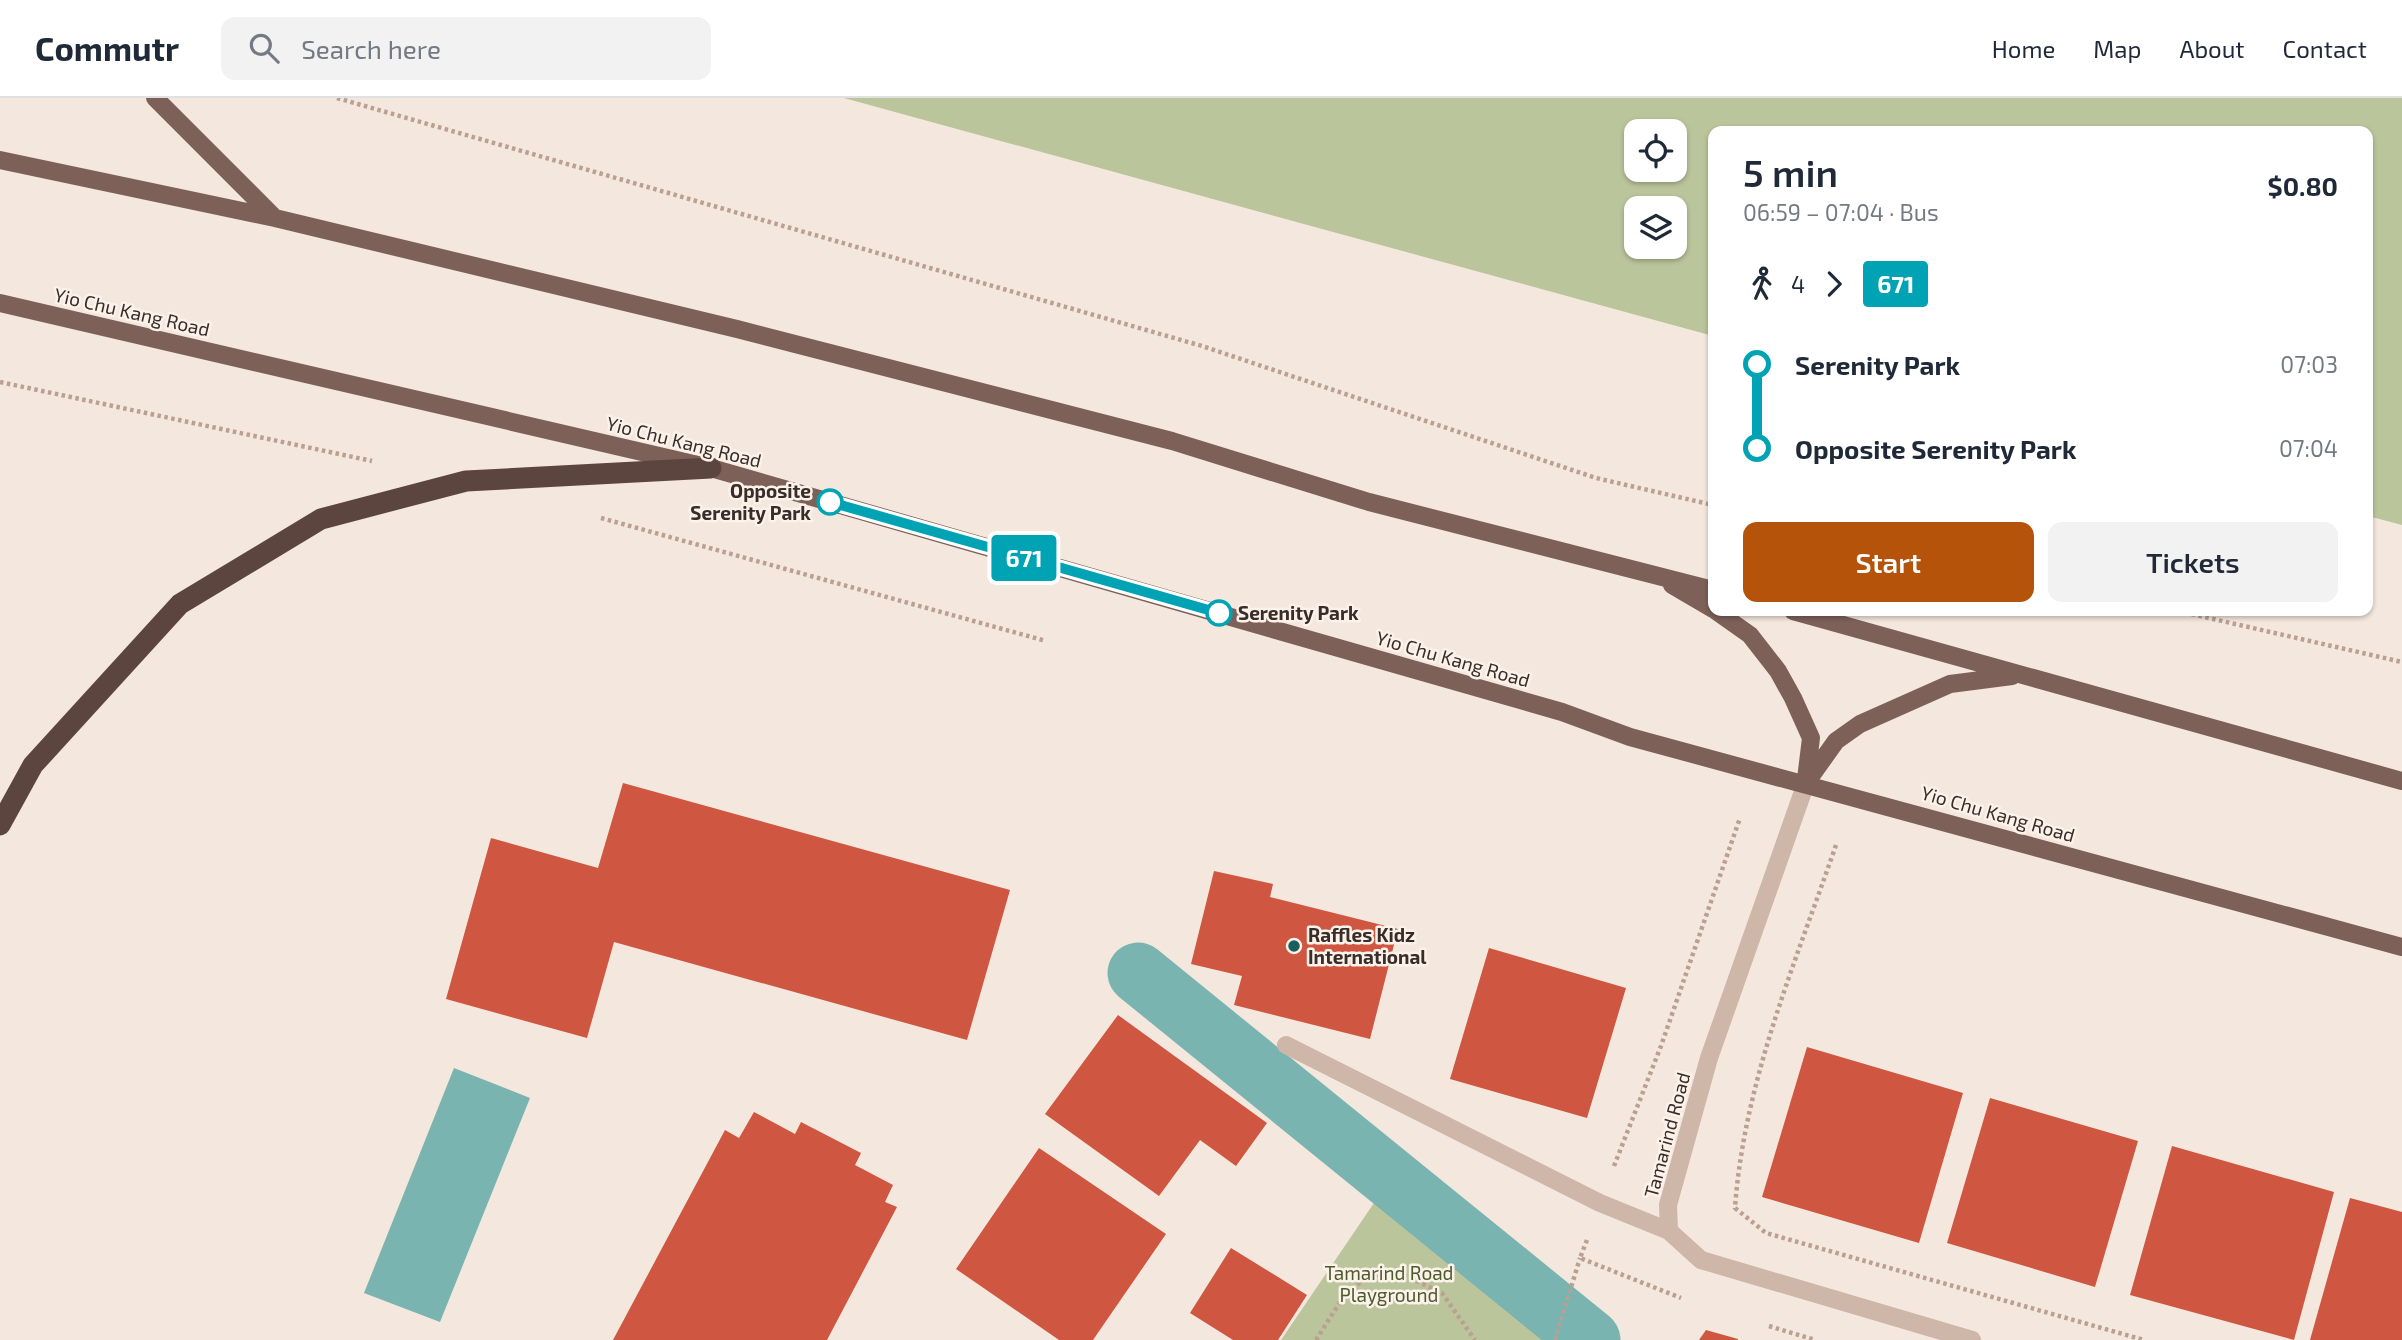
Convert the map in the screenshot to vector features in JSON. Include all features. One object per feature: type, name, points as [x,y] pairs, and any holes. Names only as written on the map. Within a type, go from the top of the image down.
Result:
[{"type":"highway","points":[[0,825],[33,765],[180,604],[321,519],[466,481],[711,468]]},
{"type":"main road","points":[[155,98],[275,218]]},
{"type":"main road","points":[[0,160],[275,218],[983,392],[1172,441],[1369,502],[1708,589]]},
{"type":"main road","name":"Yio Chu Kang Road","points":[[0,303],[711,468],[1562,712],[1630,737],[2402,947]]},
{"type":"main road","points":[[1651,573],[1708,606]]},
{"type":"main road","points":[[1723,616],[1750,635],[1779,671],[1793,698],[1811,738],[1806,783]]},
{"type":"main road","points":[[1811,616],[2402,781]]},
{"type":"main road","points":[[1806,783],[1836,741],[1860,724],[1950,684],[2023,675]]},
{"type":"street","name":"Tamarind Road","points":[[1669,1231],[1668,1205],[1709,1058],[1806,783]]},
{"type":"street","points":[[1286,1045],[1600,1203],[1669,1231],[1700,1260],[1972,1340]]},
{"type":"path","points":[[337,98],[1202,346],[1596,478],[1708,504]]},
{"type":"path","points":[[2200,616],[2402,662]]},
{"type":"path","points":[[1600,1203],[1661,1046],[1741,818]]},
{"type":"path","points":[[1836,845],[1758,1070],[1738,1155],[1735,1208],[1766,1233],[2144,1340]]},
{"type":"path","points":[[1555,1339],[1580,1258]]},
{"type":"path","points":[[1316,1340],[1347,1291],[1373,1275],[1404,1275],[1441,1293],[1475,1340]]},
{"type":"green space","points":[[844,98],[2402,98],[2402,525],[2373,517],[2373,126],[1708,126],[1708,335]]},
{"type":"green space","name":"Tamarind Road Playground","points":[[1376,1200],[1550,1340],[1281,1340]]},
{"type":"water","points":[[454,1068],[530,1098],[440,1322],[364,1293]]},
{"type":"building","points":[[623,783],[1010,890],[967,1040],[614,942],[587,1038],[446,999],[491,838],[598,868]]},
{"type":"building","name":"Raffles Kidz International","points":[[1214,871],[1273,884],[1270,897],[1398,929],[1370,1039],[1234,1005],[1242,976],[1191,964]]},
{"type":"building","points":[[1489,948],[1626,988],[1587,1118],[1450,1079]]},
{"type":"building","points":[[1118,1015],[1267,1123],[1236,1166],[1200,1140],[1159,1196],[1045,1114]]},
{"type":"building","points":[[1807,1047],[1963,1093],[1919,1243],[1762,1197]]},
{"type":"building","points":[[1990,1098],[2138,1141],[2095,1287],[1947,1243]]},
{"type":"building","points":[[754,1112],[795,1134],[801,1122],[861,1153],[855,1165],[893,1185],[885,1202],[897,1207],[827,1340],[613,1340],[725,1130],[739,1138]]},
{"type":"building","points":[[2172,1146],[2334,1192],[2294,1340],[2130,1295]]},
{"type":"building","points":[[1039,1148],[1166,1234],[1093,1340],[1059,1340],[956,1269]]},
{"type":"building","points":[[2350,1198],[2402,1212],[2402,1340],[2310,1340]]},
{"type":"building","points":[[1231,1248],[1307,1295],[1278,1340],[1233,1340],[1190,1313]]},
{"type":"building","points":[[1706,1330],[1738,1339],[1738,1340],[1699,1340]]},
{"type":"waterway","points":[[1138,973],[1590,1340]]},
{"type":"bus line","name":"671","points":[[830,502],[1219,613]]},
{"type":"place","name":"Opposite Serenity Park","points":[[830,502]]},
{"type":"place","name":"Serenity Park","points":[[1219,613]]},
{"type":"place","name":"Raffles Kidz International","points":[[1294,946]]}]
